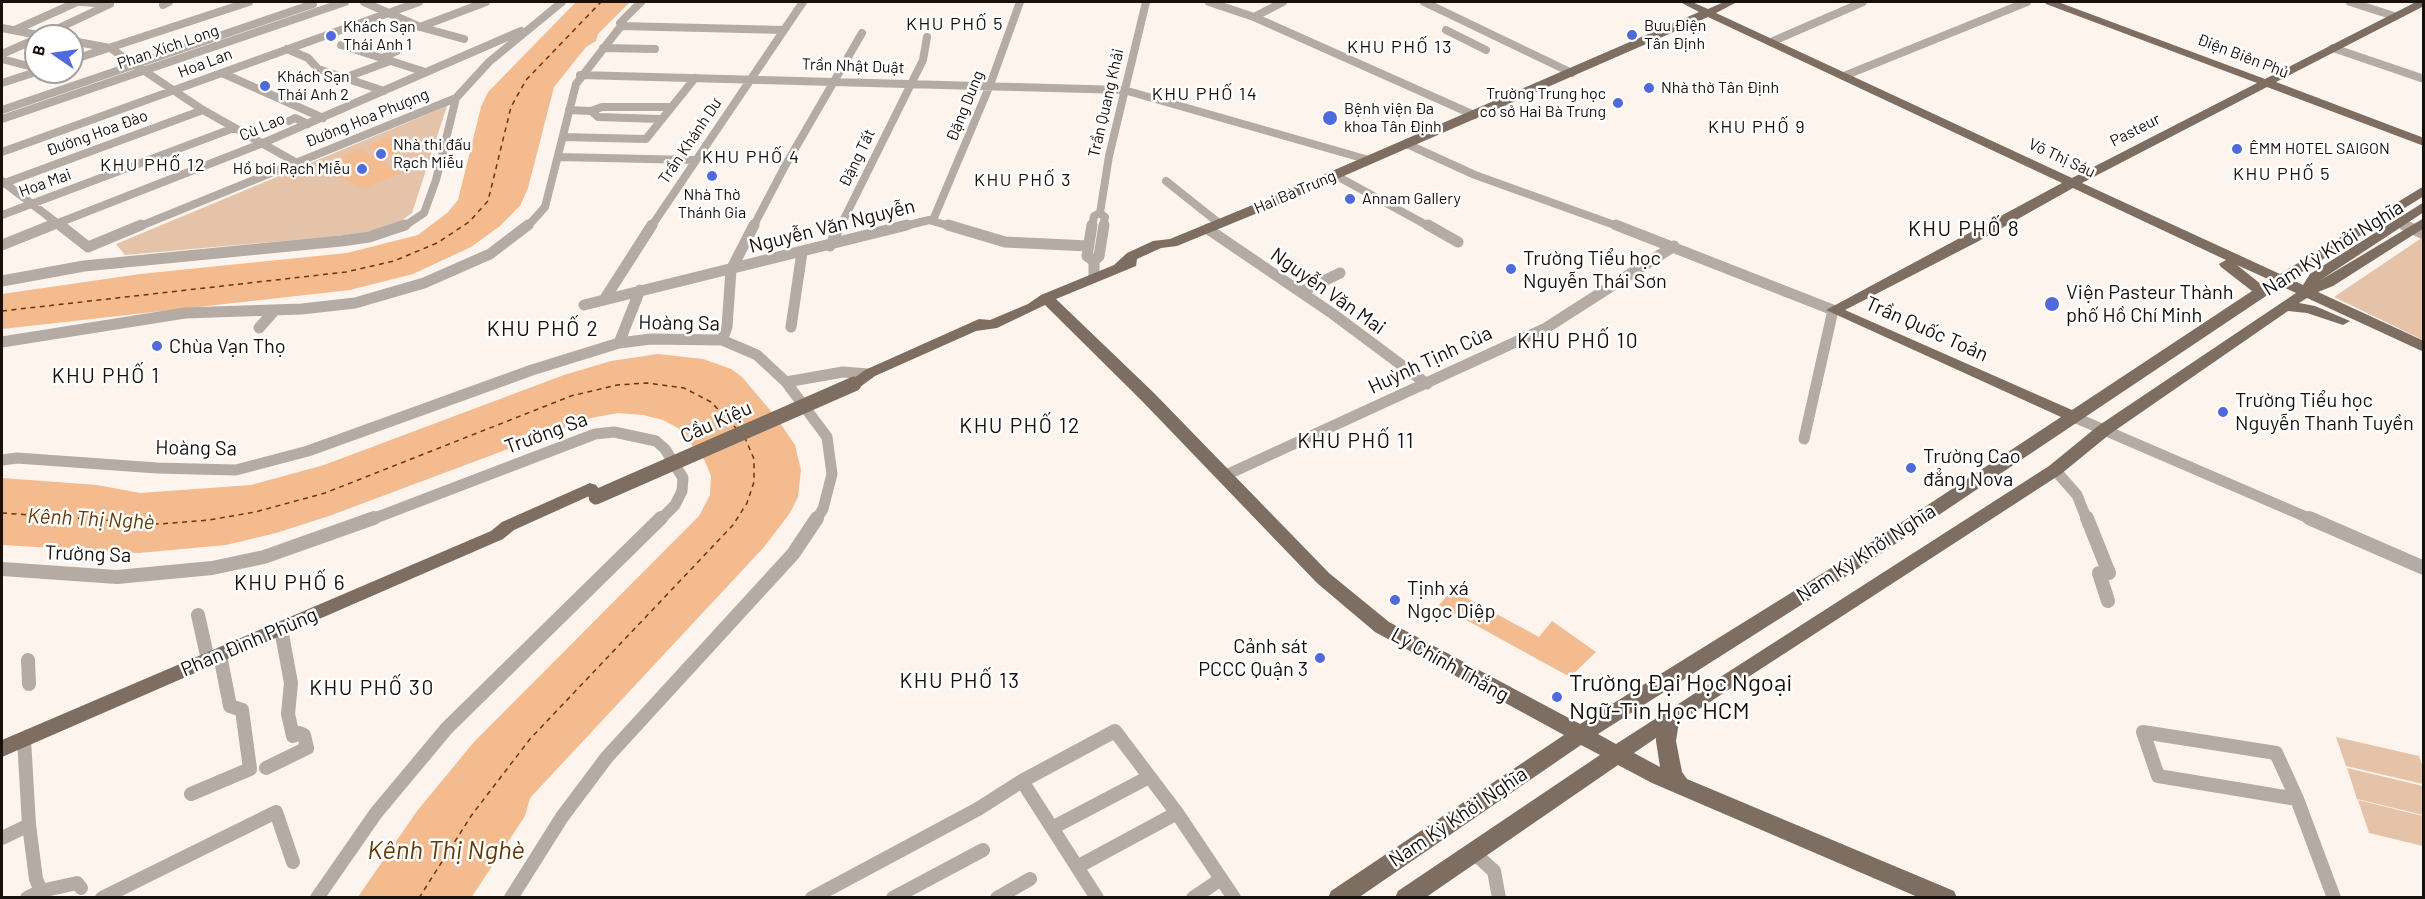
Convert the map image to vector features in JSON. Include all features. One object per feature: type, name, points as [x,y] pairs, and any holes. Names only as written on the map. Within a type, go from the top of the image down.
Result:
[{"type":"main road","name":"Võ Thị Sáu","points":[[1685,2],[2419,345]]},
{"type":"main road","name":"Hai Bà Trưng","points":[[1711,13],[1732,2]]},
{"type":"main road","name":"Hai Bà Trưng","points":[[851,381],[977,327],[992,325],[1023,312],[1046,298],[1121,265],[1141,262],[1166,250],[1172,243],[1335,176],[1412,141],[1424,139],[1442,128],[1711,13],[1744,2]]},
{"type":"main road","name":"Điện Biên Phủ","points":[[2050,2],[2424,142]]},
{"type":"main road","name":"Pasteur","points":[[1833,310],[1972,239],[2072,183],[2423,2]]},
{"type":"main road","name":"Nam Kỳ Khởi Nghĩa","points":[[1339,897],[1580,735],[1867,554],[2261,292],[2424,190]]},
{"type":"main road","name":"Nam Kỳ Khởi Nghĩa","points":[[1406,897],[1474,853],[1615,754],[2055,470],[2104,430],[2306,292],[2328,283],[2414,227],[2424,206]]},
{"type":"main road","points":[[2176,231],[2183,239],[2250,280],[2261,292]]},
{"type":"main road","name":"Lý Chính Thắng","points":[[1046,298],[1226,475],[1246,501],[1323,578],[1382,627],[1615,754],[1679,785],[1946,897]]},
{"type":"main road","points":[[2286,306],[2321,312],[2383,338],[2419,345]]},
{"type":"main road","name":"Trần Quốc Toản","points":[[1833,310],[2074,417]]},
{"type":"main road","name":"Cầu Kiệu","points":[[593,493],[851,381]]},
{"type":"main road","points":[[2026,396],[2046,417],[2048,423],[2043,438]]},
{"type":"main road","name":"Phan Đình Phùng","points":[[2,749],[496,535],[513,534],[593,493]]},
{"type":"main road","points":[[1670,718],[1666,741],[1672,774],[1679,785]]},
{"type":"street","points":[[15,30],[79,2],[110,4],[68,24]]},
{"type":"street","points":[[84,56],[249,2]]},
{"type":"street","name":"Phan Xích Long","points":[[2,110],[320,2]]},
{"type":"street","name":"Phan Xích Long","points":[[2,119],[345,2]]},
{"type":"street","points":[[364,2],[420,27],[464,39]]},
{"type":"street","name":"Hoa Lan","points":[[2,152],[419,2]]},
{"type":"street","points":[[420,27],[486,2]]},
{"type":"street","points":[[530,27],[529,25],[553,2]]},
{"type":"street","points":[[2,280],[84,266],[341,241],[369,237],[403,227],[424,213],[436,180],[456,98],[489,62],[530,27],[537,25],[562,2]]},
{"type":"street","points":[[2,338],[195,312],[328,306],[376,298],[431,280],[495,251],[522,232],[541,214],[548,201],[568,110],[580,75],[621,26],[620,23],[641,2]]},
{"type":"street","points":[[621,26],[628,24],[649,2]]},
{"type":"street","name":"Trần Khánh Dư","points":[[604,300],[694,160],[803,2]]},
{"type":"street","name":"Đặng Dung","points":[[933,220],[990,85],[1020,2]]},
{"type":"street","name":"Trần Quang Khải","points":[[1100,213],[1108,156],[1146,2]]},
{"type":"street","points":[[1209,2],[1254,17],[1474,115]]},
{"type":"street","points":[[1254,17],[1283,2]]},
{"type":"street","points":[[1424,2],[1572,73]]},
{"type":"street","points":[[1771,42],[1863,2]]},
{"type":"street","points":[[1844,76],[2027,2]]},
{"type":"street","points":[[2350,2],[2394,16]]},
{"type":"street","points":[[1466,22],[1446,30],[1486,50]]},
{"type":"street","points":[[621,26],[784,30]]},
{"type":"street","name":"Cù Lao","points":[[2,245],[263,143],[530,27]]},
{"type":"street","points":[[2,28],[24,32]]},
{"type":"street","points":[[722,340],[727,327],[731,270],[785,166],[862,33]]},
{"type":"street","name":"Ðặng Tất","points":[[830,246],[923,60],[927,37]]},
{"type":"street","points":[[84,43],[110,48],[133,66],[203,110],[297,163]]},
{"type":"street","points":[[2,54],[24,44]]},
{"type":"street","points":[[341,45],[425,72]]},
{"type":"street","points":[[344,78],[386,59],[397,51],[382,46]]},
{"type":"street","points":[[603,48],[655,49]]},
{"type":"street","points":[[2333,48],[2424,79]]},
{"type":"street","points":[[287,49],[308,58],[318,69],[384,91]]},
{"type":"street","points":[[2,59],[24,67]]},
{"type":"street","points":[[2,70],[17,65]]},
{"type":"street","points":[[222,73],[323,118]]},
{"type":"street","points":[[2,83],[24,75]]},
{"type":"street","name":"Trần Nhật Duật","points":[[580,75],[1124,90],[1369,160]]},
{"type":"street","points":[[563,137],[646,139],[694,78]]},
{"type":"street","name":"Đường Hoa Phượng","points":[[88,247],[456,98]]},
{"type":"street","points":[[568,110],[591,111],[602,106],[671,107]]},
{"type":"street","name":"Đường Hoa Đào","points":[[2,183],[203,110]]},
{"type":"street","points":[[591,111],[598,117],[660,119]]},
{"type":"street","points":[[289,121],[295,118],[308,124]]},
{"type":"street","name":"Hoa Mai","points":[[2,215],[234,129]]},
{"type":"street","name":"Trần Quốc Toản","points":[[1412,141],[1475,175],[1674,246],[1833,310]]},
{"type":"street","points":[[558,157],[694,160]]},
{"type":"street","points":[[1335,176],[1458,242]]},
{"type":"street","name":"Nguyễn Văn Mai","points":[[1166,181],[1197,204],[1214,226],[1426,384]]},
{"type":"street","points":[[2,183],[88,247],[84,266]]},
{"type":"street","name":"Trần Quang Khải","points":[[1094,261],[1087,256],[1094,216],[1100,213]]},
{"type":"street","name":"Trần Quang Khải","points":[[1094,261],[1100,256],[1105,216],[1100,213]]},
{"type":"street","name":"Nguyễn Văn Nguyễn","points":[[584,305],[933,220],[1005,242],[1089,246]]},
{"type":"street","name":"Huỳnh Tịnh Của","points":[[1226,475],[1546,328],[1674,246]]},
{"type":"street","points":[[791,327],[802,252]]},
{"type":"street","name":"Trần Quang Khải","points":[[1094,261],[1094,277]]},
{"type":"street","points":[[1301,292],[1340,273]]},
{"type":"street","points":[[619,343],[640,290]]},
{"type":"street","points":[[259,328],[275,310]]},
{"type":"street","points":[[1804,440],[1833,310]]},
{"type":"street","points":[[2,342],[40,334]]},
{"type":"street","name":"Hoàng Sa","points":[[4,457],[199,470],[249,468],[308,452],[532,370],[619,343],[651,339],[722,340],[757,355],[786,382],[816,419],[827,437],[831,452],[830,486],[816,522],[793,554],[607,757],[562,817],[511,897]]},
{"type":"street","points":[[786,382],[843,372],[869,374]]},
{"type":"street","name":"Trần Quốc Toản","points":[[2074,417],[2424,568]]},
{"type":"street","name":"Trường Sa","points":[[2,569],[117,577],[212,568],[264,556],[320,539],[595,434],[610,432],[633,434],[656,441],[665,448],[682,478],[682,491],[675,505],[447,728],[382,805],[317,897]]},
{"type":"street","points":[[2055,470],[2077,495],[2109,573],[2099,573],[2108,601]]},
{"type":"street","points":[[191,794],[250,769],[242,710],[230,706],[198,615]]},
{"type":"street","points":[[266,768],[307,748],[304,735],[300,733],[293,736],[288,714],[291,683],[281,628]]},
{"type":"street","points":[[28,660],[29,684]]},
{"type":"street","points":[[812,897],[978,809],[1022,781],[1115,731],[1177,813],[1234,897]]},
{"type":"street","points":[[2297,798],[2158,776],[2143,732],[2276,753],[2297,798],[2334,897]]},
{"type":"street","points":[[24,739],[29,825],[36,879],[34,894],[77,884],[81,888]]},
{"type":"street","points":[[1052,828],[1149,777]]},
{"type":"street","points":[[1022,781],[1097,897]]},
{"type":"street","points":[[102,897],[276,812],[293,861]]},
{"type":"street","points":[[1077,867],[1177,813]]},
{"type":"street","points":[[2,838],[29,825]]},
{"type":"street","points":[[893,897],[983,850]]},
{"type":"street","points":[[1474,853],[1494,871],[1499,897]]},
{"type":"street","points":[[998,897],[1030,879]]},
{"type":"street","points":[[1193,897],[1221,879]]},
{"type":"shaded area","name":"Nhà thi đấu Rạch Miễu","points":[[447,106],[412,213],[391,228],[339,236],[125,255],[116,244]]},
{"type":"shaded area","points":[[2423,237],[2423,340],[2334,297]]},
{"type":"shaded area","points":[[2336,737],[2419,756],[2423,768],[2423,784],[2346,766]]},
{"type":"shaded area","points":[[2347,768],[2423,786],[2423,815],[2357,799]]},
{"type":"shaded area","points":[[2358,800],[2423,816],[2423,846],[2369,833]]},
{"type":"water","points":[[576,2],[630,2],[598,34],[596,41],[586,47],[554,87],[528,188],[520,206],[500,226],[471,247],[413,274],[350,290],[2,329],[2,294],[140,274],[347,253],[418,235],[447,213],[458,200],[481,107],[488,92]]},
{"type":"water","points":[[388,137],[408,148],[388,157],[368,146]]},
{"type":"water","name":"Hồ bơi Rạch Miễu","points":[[361,149],[401,173],[362,189],[323,165]]},
{"type":"water","name":"Kênh Thị Nghè","points":[[658,354],[703,359],[731,369],[742,377],[776,417],[795,445],[801,470],[798,497],[790,513],[764,547],[530,798],[525,816],[471,898],[358,897],[417,811],[474,742],[699,516],[710,495],[711,476],[705,461],[678,428],[663,420],[643,415],[618,413],[591,418],[329,516],[276,533],[226,545],[139,553],[2,545],[2,478],[97,485],[140,493],[251,485],[324,465],[564,375],[611,361]]},
{"type":"water","points":[[1452,590],[1539,637],[1552,621],[1596,652],[1570,677],[1439,605]]},
{"type":"ferry route","points":[[2,311],[346,272],[394,261],[437,243],[469,222],[488,201],[511,107],[526,80],[601,2]]},
{"type":"ferry route","points":[[2,513],[159,524],[209,520],[255,512],[325,493],[571,396],[617,385],[647,383],[684,388],[711,402],[736,428]]},
{"type":"ferry route","points":[[419,898],[471,816],[530,739],[733,525],[747,503],[754,482],[754,459],[745,438]]},
{"type":"place","name":"Bưu Điện Tân Định","points":[[1632,35]]},
{"type":"place","name":"Khách Sạn Thái Anh 1","points":[[331,36]]},
{"type":"place","name":"Khách Sạn Thái Anh 2","points":[[265,86]]},
{"type":"place","name":"Nhà thờ Tân Định","points":[[1649,88]]},
{"type":"place","name":"Trường Trung học cơ sở Hai Bà Trưng","points":[[1618,103]]},
{"type":"place","name":"Bệnh viện Đa khoa Tân Định","points":[[1330,118]]},
{"type":"place","name":"ÊMM HOTEL SAIGON","points":[[2237,149]]},
{"type":"place","name":"Nhà thi đấu Rạch Miễu","points":[[381,154]]},
{"type":"place","name":"Hồ bơi Rạch Miễu","points":[[362,169]]},
{"type":"place","name":"Nhà Thờ Thánh Gia","points":[[712,176]]},
{"type":"place","name":"Annam Gallery","points":[[1350,199]]},
{"type":"place","name":"Trường Tiểu học Nguyễn Thái Sơn","points":[[1511,269]]},
{"type":"place","name":"Viện Pasteur Thành phố Hồ Chí Minh","points":[[2052,304]]},
{"type":"place","name":"Chùa Vạn Thọ","points":[[157,346]]},
{"type":"place","name":"Trường Tiểu học Nguyễn Thanh Tuyền","points":[[2223,412]]},
{"type":"place","name":"Trường Cao đẳng Nova","points":[[1911,468]]},
{"type":"place","name":"Tịnh xá Ngọc Diệp","points":[[1395,600]]},
{"type":"place","name":"Cảnh sát PCCC Quận 3","points":[[1320,658]]},
{"type":"place","name":"Trường Đại Học Ngoại Ngữ-Tin Học HCM","points":[[1557,697]]},
{"type":"district","name":"KHU PHỐ 5","points":[[955,24]]},
{"type":"district","name":"KHU PHỐ 13","points":[[1400,47]]},
{"type":"district","name":"KHU PHỐ 14","points":[[1205,94]]},
{"type":"district","name":"KHU PHỐ 9","points":[[1757,127]]},
{"type":"district","name":"KHU PHỐ 4","points":[[751,157]]},
{"type":"district","name":"KHU PHỐ 12","points":[[153,165]]},
{"type":"district","name":"KHU PHỐ 5","points":[[2282,174]]},
{"type":"district","name":"KHU PHỐ 3","points":[[1023,180]]},
{"type":"district","name":"KHU PHỐ 8","points":[[1964,229]]},
{"type":"district","name":"KHU PHỐ 2","points":[[543,329]]},
{"type":"district","name":"KHU PHỐ 10","points":[[1578,341]]},
{"type":"district","name":"KHU PHỐ 1","points":[[106,376]]},
{"type":"district","name":"KHU PHỐ 12","points":[[1020,426]]},
{"type":"district","name":"KHU PHỐ 11","points":[[1356,441]]},
{"type":"district","name":"KHU PHỐ 6","points":[[290,583]]},
{"type":"district","name":"KHU PHỐ 13","points":[[960,681]]},
{"type":"district","name":"KHU PHỐ 30","points":[[372,688]]}]
